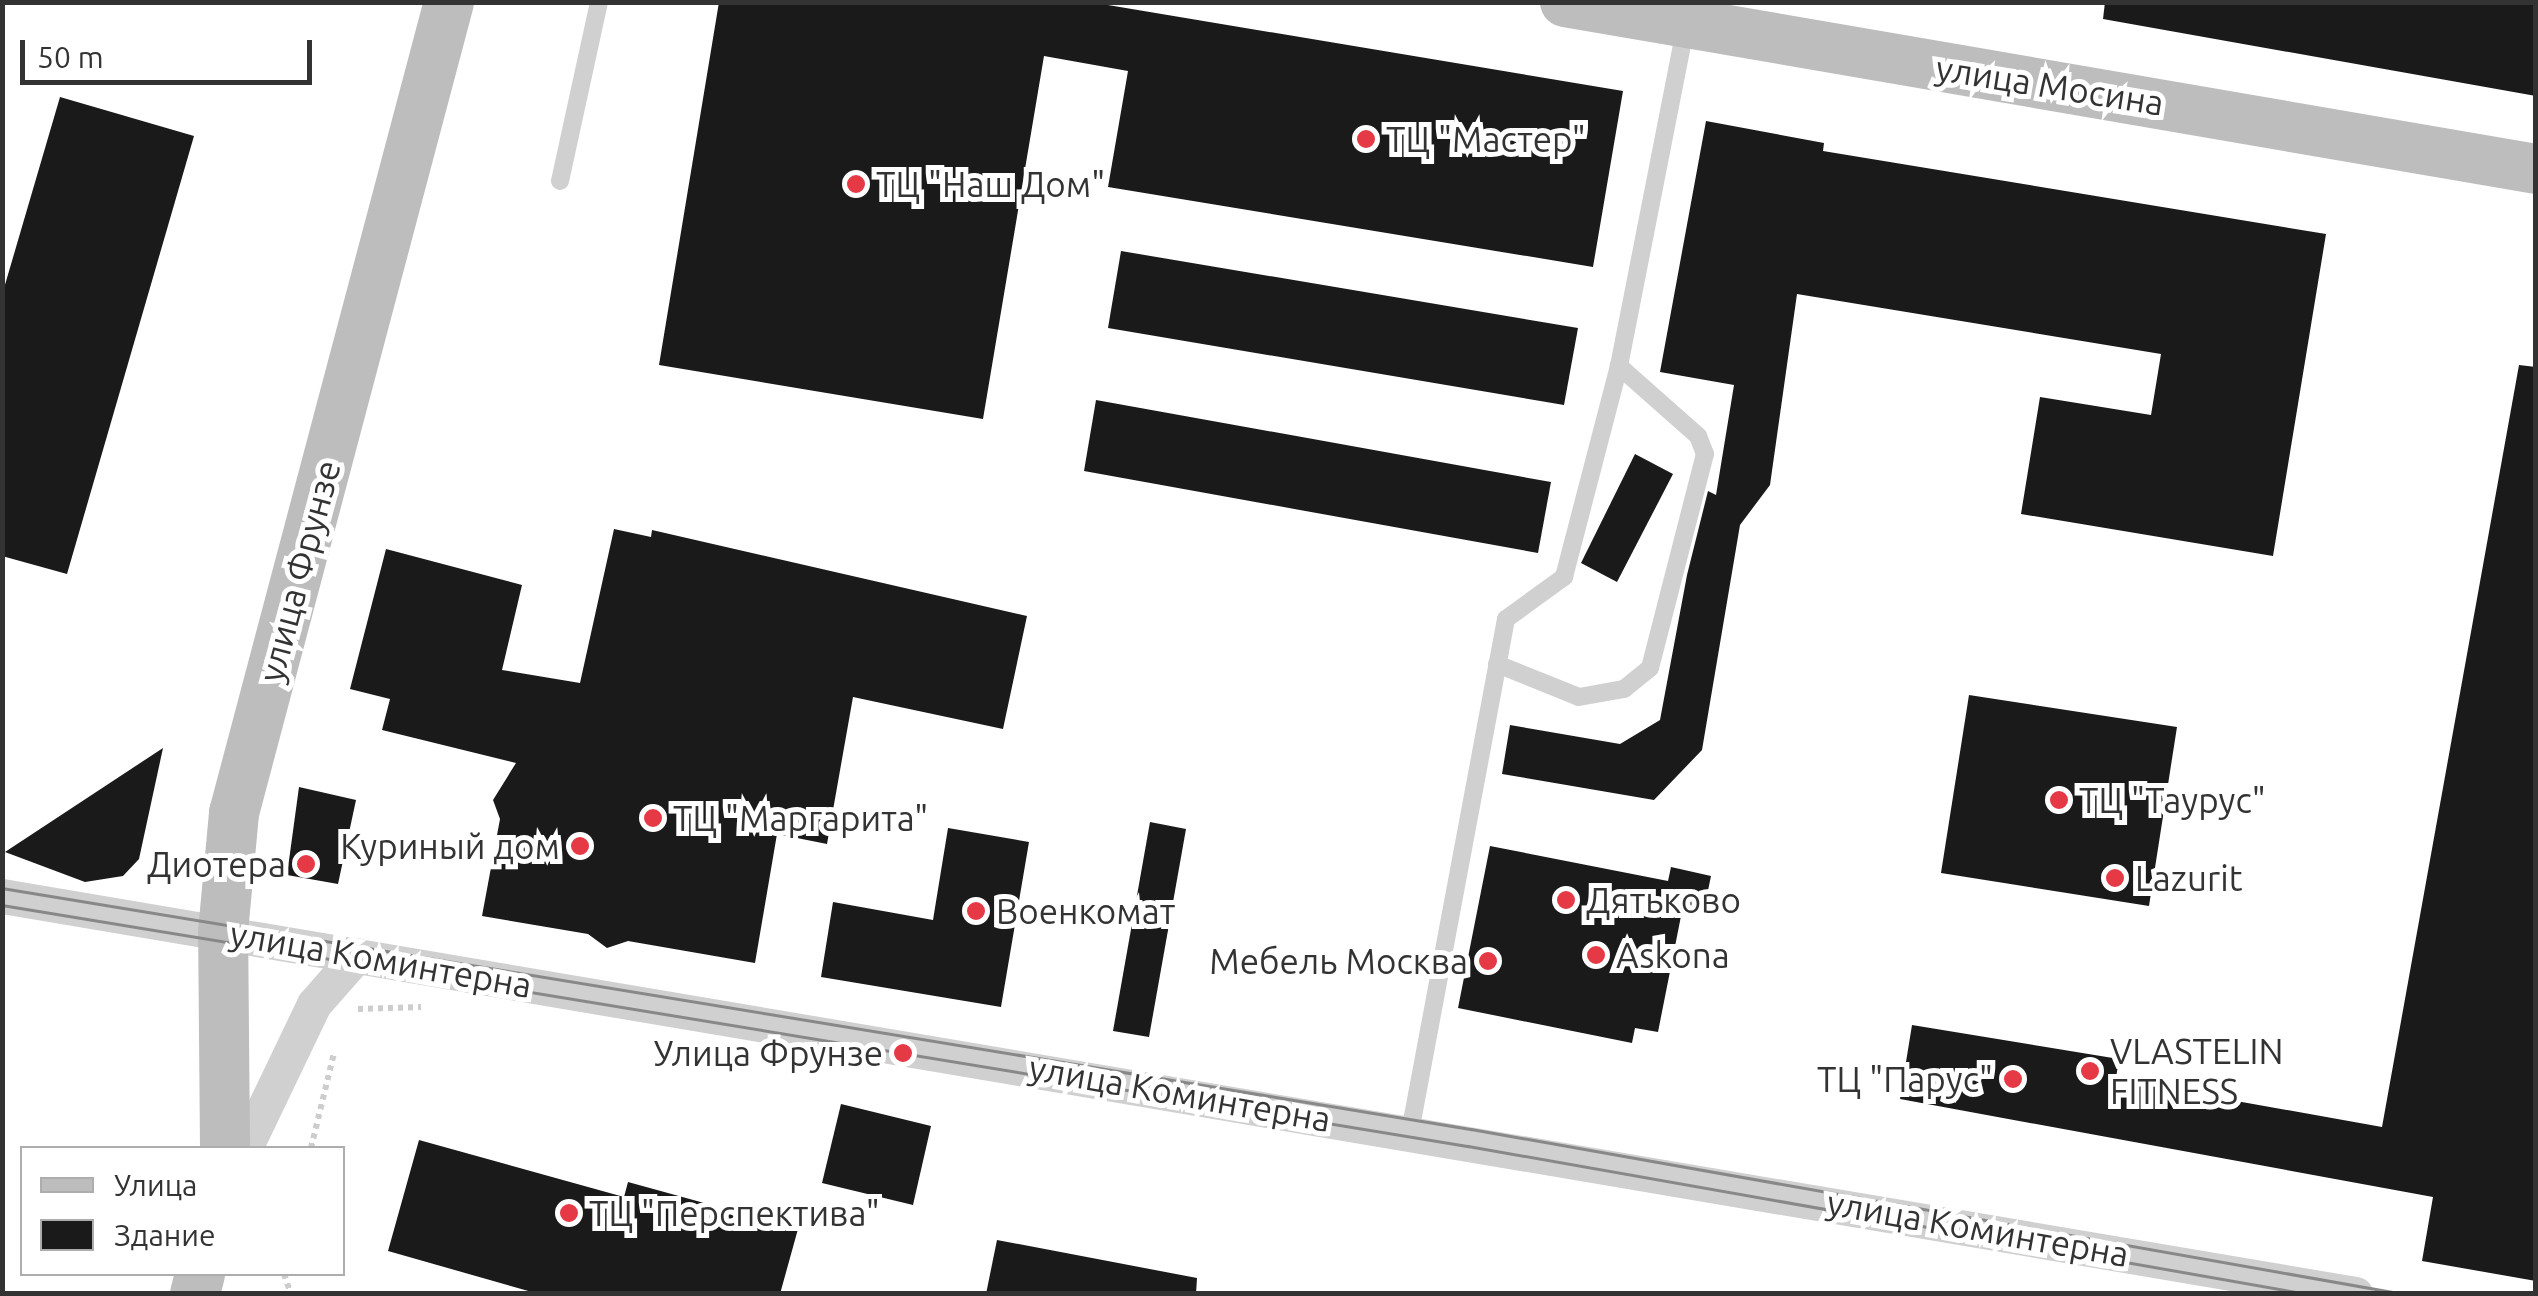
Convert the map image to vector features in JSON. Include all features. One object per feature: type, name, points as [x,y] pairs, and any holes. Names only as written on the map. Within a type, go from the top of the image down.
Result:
[{"type":"street","name":"улица Фрунзе","points":[[225,1146],[223,932],[234,813],[448,2]]},
{"type":"street","name":"улица Мосина","points":[[1564,2],[2536,169]]},
{"type":"street","name":"улица Коминтерна","points":[[2,896],[1410,1132],[2168,1277],[2356,1294]]},
{"type":"street","points":[[247,1146],[314,1004],[357,955]]},
{"type":"lane","points":[[560,182],[600,2]]},
{"type":"lane","points":[[1410,1132],[1506,619],[1564,577],[1619,366],[1686,25]]},
{"type":"lane","points":[[1497,664],[1580,697],[1624,689],[1650,668],[1705,454],[1698,436],[1619,366]]},
{"type":"path","points":[[345,1010],[438,1006]]},
{"type":"path","points":[[311,1146],[336,1044]]},
{"type":"building","points":[[719,2],[1090,2],[1623,91],[1593,267],[1108,187],[1128,71],[1044,56],[983,419],[659,365]]},
{"type":"building","points":[[2105,2],[2536,2],[2536,96],[2103,19]]},
{"type":"building","points":[[60,97],[194,136],[67,574],[2,556],[2,295]]},
{"type":"building","points":[[1706,121],[1824,143],[1823,151],[2326,234],[2273,556],[2021,514],[2040,397],[2151,415],[2161,354],[1797,294],[1770,485],[1740,525],[1702,750],[1654,800],[1502,774],[1510,725],[1620,744],[1660,720],[1687,575],[1708,491],[1716,495],[1734,385],[1660,372]]},
{"type":"building","points":[[1121,251],[1578,328],[1564,405],[1108,328]]},
{"type":"building","points":[[2519,365],[2536,367],[2536,1281],[2422,1261],[2433,1197],[1900,1099],[1912,1025],[2119,1059],[2116,1078],[2130,1082],[2382,1127]]},
{"type":"building","points":[[1096,400],[1551,482],[1538,553],[1084,471]]},
{"type":"building","points":[[1635,454],[1673,474],[1617,582],[1581,563]]},
{"type":"building","points":[[614,529],[651,537],[652,530],[1027,616],[1003,729],[853,697],[827,844],[777,834],[755,963],[628,941],[607,948],[588,934],[482,916],[500,819],[493,800],[516,763],[382,730],[390,699],[350,689],[386,549],[522,585],[502,670],[580,683]]},
{"type":"building","name":"ТЦ \"Таурус\"","points":[[1969,695],[2177,727],[2149,906],[1941,873]]},
{"type":"building","points":[[163,748],[139,859],[123,876],[85,882],[5,852]]},
{"type":"building","points":[[299,787],[356,800],[338,884],[287,875]]},
{"type":"building","points":[[1150,822],[1186,829],[1149,1037],[1113,1031]]},
{"type":"building","name":"Военкомат","points":[[948,828],[1029,842],[1001,1007],[821,977],[833,902],[933,920]]},
{"type":"building","points":[[1490,846],[1668,881],[1671,867],[1711,876],[1704,910],[1683,906],[1658,1032],[1635,1028],[1632,1043],[1458,1008]]},
{"type":"building","points":[[841,1104],[931,1126],[913,1205],[822,1183]]},
{"type":"building","name":"ТЦ \"Перспектива\"","points":[[419,1140],[624,1197],[628,1182],[798,1229],[780,1294],[539,1294],[388,1251]]},
{"type":"building","points":[[997,1240],[1197,1278],[1196,1294],[986,1294]]},
{"type":"tram line","points":[[2,888],[1471,1129],[2404,1294]]},
{"type":"tram line","points":[[2,905],[1468,1146],[2307,1294]]},
{"type":"place","name":"ТЦ \"Мастер\"","points":[[1366,139]]},
{"type":"place","name":"ТЦ \"Наш Дом\"","points":[[856,184]]},
{"type":"place","name":"ТЦ \"Таурус\"","points":[[2059,800]]},
{"type":"place","name":"ТЦ \"Маргарита\"","points":[[653,818]]},
{"type":"place","name":"Куриный дом","points":[[580,846]]},
{"type":"place","name":"Диотера","points":[[306,864]]},
{"type":"place","name":"Lazurit","points":[[2115,878]]},
{"type":"place","name":"Дятьково","points":[[1566,900]]},
{"type":"place","name":"Военкомат","points":[[976,911]]},
{"type":"place","name":"Askona","points":[[1596,955]]},
{"type":"place","name":"Мебель Москва","points":[[1488,961]]},
{"type":"place","name":"Улица Фрунзе","points":[[903,1053]]},
{"type":"place","name":"VLASTELIN FITNESS","points":[[2090,1071]]},
{"type":"place","name":"ТЦ \"Парус\"","points":[[2013,1079]]},
{"type":"place","name":"ТЦ \"Перспектива\"","points":[[569,1213]]}]
